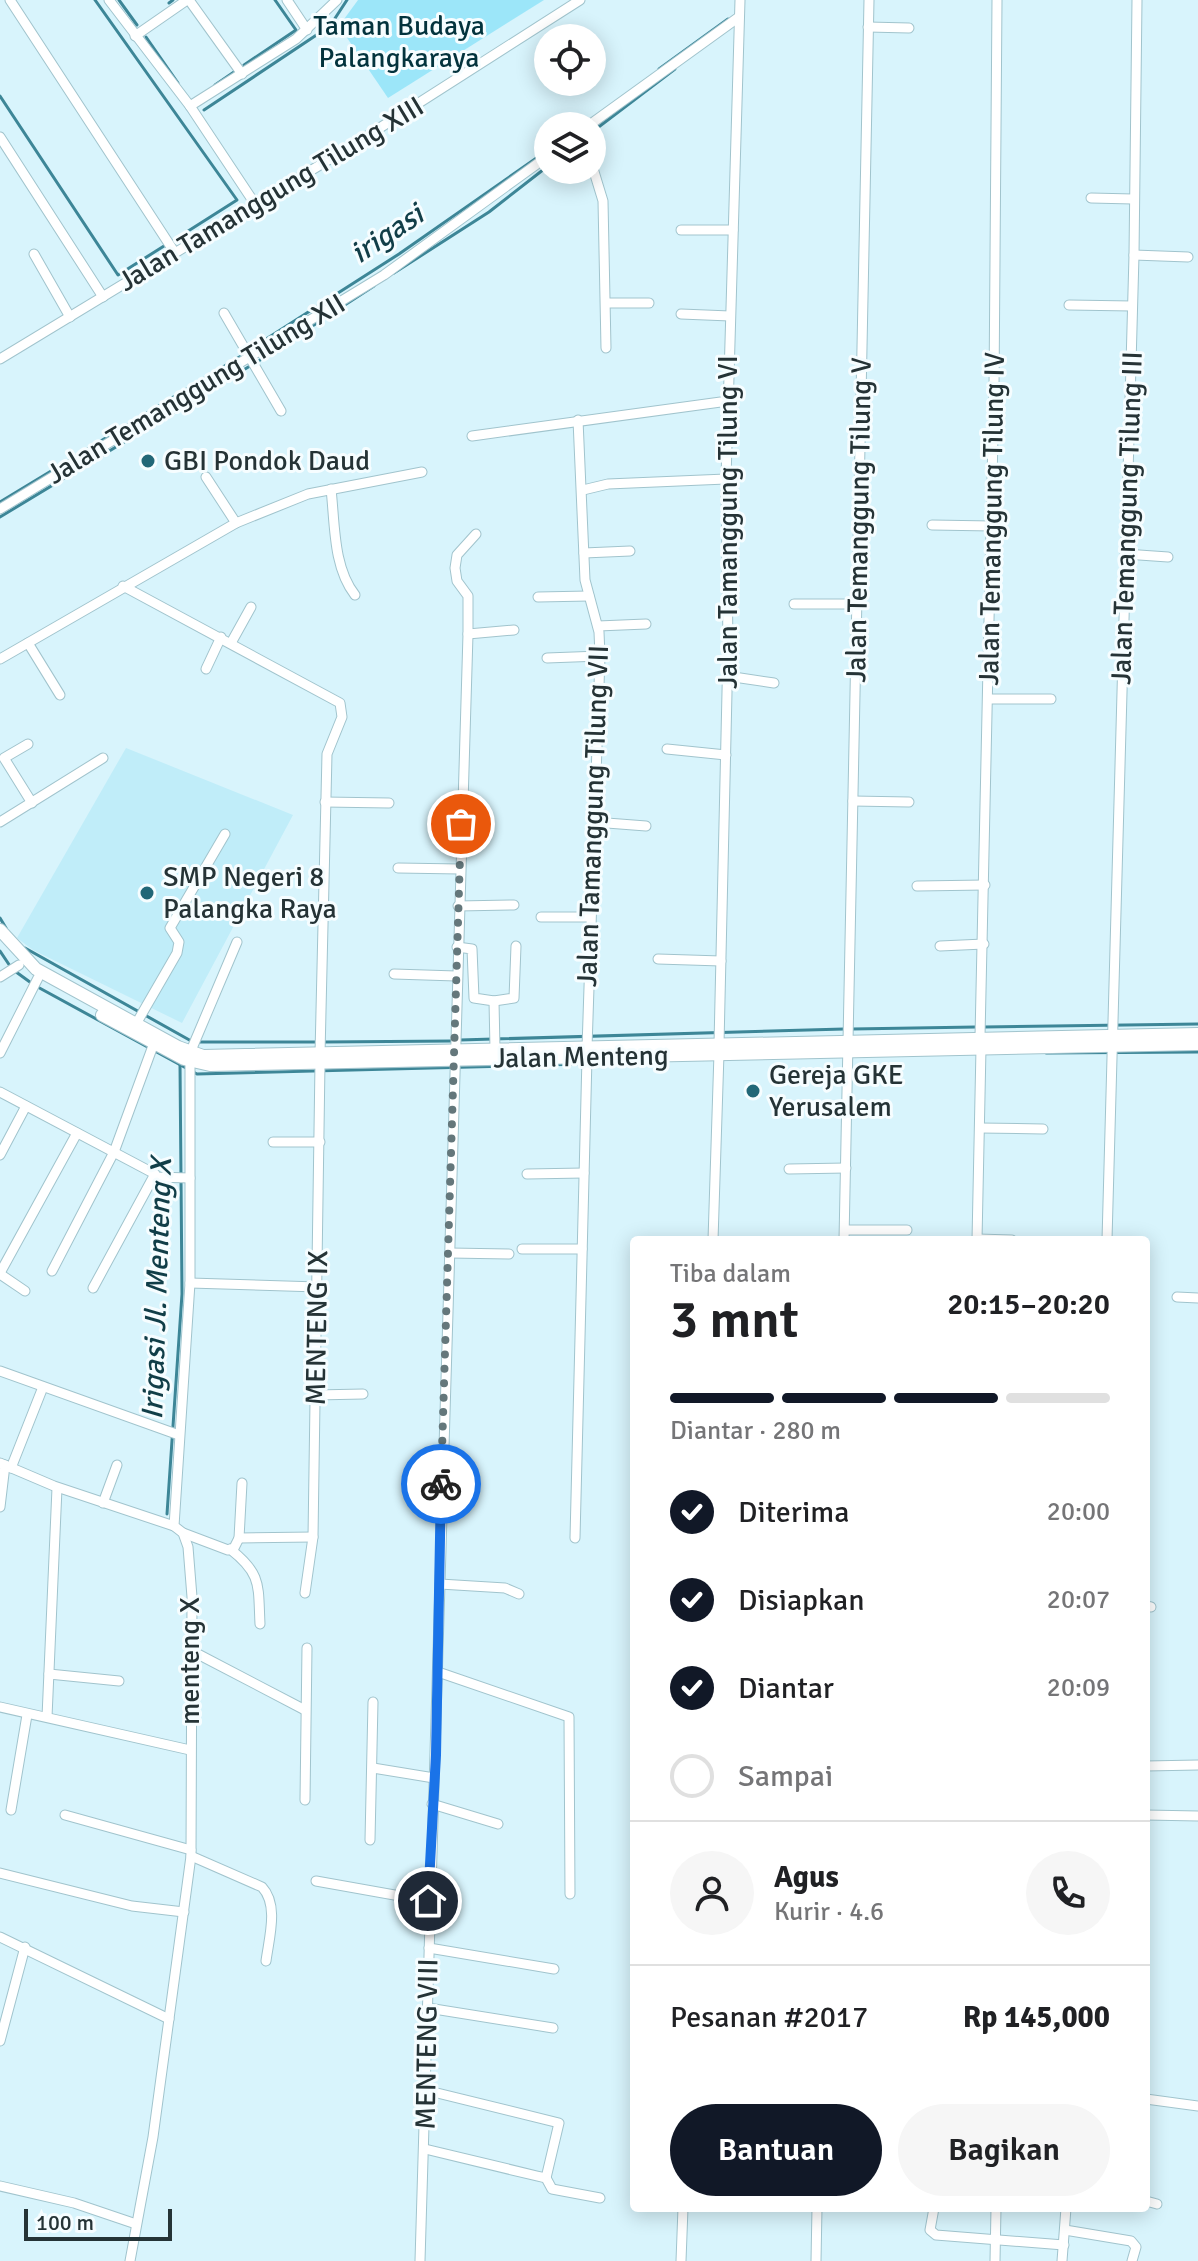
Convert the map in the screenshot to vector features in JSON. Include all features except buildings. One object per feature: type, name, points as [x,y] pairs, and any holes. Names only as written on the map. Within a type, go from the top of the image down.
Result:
[{"type":"street","points":[[10,0],[175,253]]},
{"type":"street","points":[[109,0],[190,106],[255,204]]},
{"type":"street","points":[[135,36],[188,0],[242,74]]},
{"type":"street","points":[[287,0],[307,30]]},
{"type":"street","points":[[190,106],[307,30],[337,0]]},
{"type":"street","name":"Jalan Tamanggung Tilung XIII","points":[[0,359],[438,92],[580,0]]},
{"type":"street","name":"Jalan Tamanggung Tilung VI","points":[[713,1236],[726,755],[726,479],[740,0]]},
{"type":"street","name":"Jalan Temanggung Tilung V","points":[[844,1235],[869,0]]},
{"type":"street","name":"Jalan Temanggung Tilung IV","points":[[977,1236],[992,526],[997,0]]},
{"type":"street","name":"Jalan Temanggung Tilung III","points":[[1107,1236],[1134,255],[1137,0]]},
{"type":"street","points":[[606,113],[739,17]]},
{"type":"street","points":[[868,27],[909,28]]},
{"type":"street","points":[[0,137],[103,297]]},
{"type":"street","name":"Jalan Temanggung Tilung XII","points":[[0,509],[250,360],[384,275],[534,166]]},
{"type":"street","points":[[599,184],[602,193],[606,348]]},
{"type":"street","points":[[1091,198],[1133,199]]},
{"type":"street","points":[[681,230],[733,230]]},
{"type":"street","points":[[34,254],[70,317]]},
{"type":"street","points":[[1134,255],[1188,257]]},
{"type":"street","points":[[606,303],[649,303]]},
{"type":"street","points":[[1069,305],[1132,306]]},
{"type":"street","points":[[224,313],[281,411]]},
{"type":"street","points":[[681,314],[730,316]]},
{"type":"street","points":[[472,436],[728,401]]},
{"type":"street","name":"Jalan Tamanggung Tilung VII","points":[[575,1538],[590,917],[600,656],[598,626],[589,596],[584,553],[578,420]]},
{"type":"street","points":[[0,659],[236,523],[296,498],[422,472]]},
{"type":"street","points":[[206,477],[236,523]]},
{"type":"street","points":[[583,490],[608,484],[726,479]]},
{"type":"street","points":[[331,489],[339,556],[347,586],[355,595]]},
{"type":"street","points":[[932,525],[992,526]]},
{"type":"street","name":"MENTENG VIII","points":[[420,2261],[425,2149],[428,1901],[438,1672],[468,634],[468,596],[457,581],[455,568],[457,555],[476,534]]},
{"type":"street","points":[[584,553],[630,551]]},
{"type":"street","points":[[1125,554],[1168,557]]},
{"type":"street","points":[[123,586],[231,643],[251,607]]},
{"type":"street","points":[[538,597],[589,596]]},
{"type":"street","points":[[794,604],[859,604]]},
{"type":"street","points":[[598,626],[646,624]]},
{"type":"street","points":[[468,634],[514,630]]},
{"type":"street","points":[[206,669],[221,637]]},
{"type":"street","points":[[28,643],[60,695]]},
{"type":"street","name":"MENTENG IX","points":[[231,643],[340,703],[342,717],[328,751],[325,802],[313,1537],[305,1593]]},
{"type":"street","points":[[547,658],[600,656]]},
{"type":"street","points":[[727,676],[774,683]]},
{"type":"street","points":[[989,699],[1051,699]]},
{"type":"street","points":[[28,744],[2,759],[32,803]]},
{"type":"street","points":[[667,749],[726,755]]},
{"type":"street","points":[[0,822],[103,758]]},
{"type":"street","points":[[853,801],[909,802]]},
{"type":"street","points":[[325,802],[389,803]]},
{"type":"street","points":[[594,822],[646,826]]},
{"type":"street","points":[[136,1024],[177,953],[179,942],[170,928],[225,834]]},
{"type":"street","points":[[398,868],[460,869]]},
{"type":"street","points":[[917,886],[985,885]]},
{"type":"street","points":[[458,906],[514,905]]},
{"type":"street","points":[[541,917],[590,917]]},
{"type":"street","points":[[0,930],[36,969],[190,1057]]},
{"type":"street","points":[[0,942],[19,965],[38,978],[154,1043],[190,1057],[320,1059],[454,1055],[495,1049],[587,1052],[1112,1040],[1198,1034]]},
{"type":"street","name":"menteng X","points":[[130,2261],[153,2137],[191,1853],[192,1597],[188,1547],[178,1530],[179,1435],[190,1283],[190,1057],[205,1008],[237,942]]},
{"type":"street","points":[[940,946],[984,944]]},
{"type":"street","points":[[457,947],[472,949],[474,998],[494,1001],[514,998],[516,946]]},
{"type":"street","points":[[658,959],[721,961]]},
{"type":"street","points":[[0,977],[19,965]]},
{"type":"street","points":[[394,974],[456,976]]},
{"type":"street","points":[[0,1053],[38,978]]},
{"type":"street","points":[[494,1001],[495,1049]]},
{"type":"street","points":[[1112,1040],[1198,1044]]},
{"type":"street","points":[[52,1271],[114,1152],[154,1043]]},
{"type":"street","name":"Jalan Menteng","points":[[454,1055],[587,1052]]},
{"type":"street","points":[[0,1092],[153,1171],[155,1177],[93,1288]]},
{"type":"street","points":[[0,1155],[26,1106]]},
{"type":"street","points":[[980,1128],[1043,1129]]},
{"type":"street","points":[[25,1291],[0,1274],[77,1133]]},
{"type":"street","points":[[273,1142],[320,1142]]},
{"type":"street","points":[[789,1169],[846,1168]]},
{"type":"street","points":[[527,1174],[584,1173]]},
{"type":"street","points":[[155,1177],[190,1178]]},
{"type":"street","points":[[844,1235],[907,1230]]},
{"type":"street","points":[[522,1249],[582,1249]]},
{"type":"street","points":[[450,1253],[509,1254]]},
{"type":"street","points":[[190,1283],[318,1287]]},
{"type":"street","points":[[1177,1297],[1198,1298]]},
{"type":"street","points":[[0,1371],[179,1435]]},
{"type":"street","points":[[0,1507],[5,1466],[43,1387]]},
{"type":"street","points":[[316,1395],[363,1394]]},
{"type":"street","points":[[103,1503],[117,1465]]},
{"type":"street","points":[[5,1466],[57,1488],[230,1549],[253,1567],[258,1582],[260,1624]]},
{"type":"street","points":[[230,1549],[239,1538],[242,1483]]},
{"type":"street","points":[[47,1717],[57,1488]]},
{"type":"street","points":[[239,1538],[313,1537]]},
{"type":"street","points":[[440,1584],[505,1588],[519,1594]]},
{"type":"street","points":[[305,1800],[307,1648]]},
{"type":"street","points":[[192,1651],[305,1710]]},
{"type":"street","points":[[438,1672],[569,1717],[570,1894]]},
{"type":"street","points":[[49,1674],[119,1681]]},
{"type":"street","points":[[370,1840],[373,1702]]},
{"type":"street","points":[[0,1707],[190,1750]]},
{"type":"street","points":[[11,1810],[27,1715]]},
{"type":"street","points":[[1150,1766],[1198,1765]]},
{"type":"street","points":[[373,1768],[434,1778]]},
{"type":"street","points":[[432,1804],[498,1824]]},
{"type":"street","points":[[65,1815],[191,1853],[262,1887],[269,1894],[272,1916],[266,1961]]},
{"type":"street","points":[[1150,1815],[1198,1816]]},
{"type":"street","points":[[0,1873],[132,1906],[184,1912]]},
{"type":"street","points":[[316,1881],[428,1901]]},
{"type":"street","points":[[0,1937],[169,2019]]},
{"type":"street","points":[[0,2041],[25,1947]]},
{"type":"street","points":[[429,1948],[554,1969]]},
{"type":"street","points":[[428,2008],[553,2028]]},
{"type":"street","points":[[425,2090],[559,2123],[546,2178],[552,2189],[600,2198]]},
{"type":"street","points":[[1150,2100],[1198,2106]]},
{"type":"street","points":[[425,2149],[546,2178]]},
{"type":"street","points":[[0,2186],[74,2203],[136,2224]]},
{"type":"street","points":[[681,2261],[683,2212]]},
{"type":"street","points":[[816,2261],[817,2212]]},
{"type":"street","points":[[933,2212],[930,2230],[933,2234],[1064,2245]]},
{"type":"street","points":[[995,2261],[996,2212]]},
{"type":"street","points":[[1062,2261],[1066,2212]]},
{"type":"street","points":[[1065,2230],[1131,2241],[1136,2247],[1132,2261]]},
{"type":"shaded area","name":"SMP Negeri 8 Palangka Raya","points":[[126,748],[293,815],[182,1023],[33,950],[17,938]]},
{"type":"green space","name":"Taman Budaya Palangkaraya","points":[[358,0],[544,0],[388,98],[339,26]]},
{"type":"waterway","points":[[95,0],[237,200],[174,240]]},
{"type":"waterway","points":[[119,0],[137,25]]},
{"type":"waterway","points":[[169,3],[173,0]]},
{"type":"waterway","points":[[244,65],[296,30],[275,0]]},
{"type":"waterway","points":[[204,110],[330,26],[347,0]]},
{"type":"waterway","name":"irigasi","points":[[659,69],[728,19]]},
{"type":"waterway","points":[[146,37],[178,83]]},
{"type":"waterway","name":"irigasi","points":[[606,121],[675,69]]},
{"type":"waterway","points":[[215,85],[234,72]]},
{"type":"waterway","points":[[0,96],[118,275],[164,246]]},
{"type":"waterway","name":"irigasi","points":[[249,350],[399,254],[534,160]]},
{"type":"waterway","name":"irigasi","points":[[394,273],[489,212],[534,177]]},
{"type":"waterway","name":"irigasi","points":[[257,362],[374,286]]},
{"type":"waterway","points":[[0,502],[246,353]]},
{"type":"waterway","points":[[0,517],[250,366]]},
{"type":"waterway","points":[[0,918],[6,928]]},
{"type":"waterway","points":[[25,948],[193,1042],[317,1042]]},
{"type":"waterway","points":[[0,951],[12,969],[34,985],[197,1074],[583,1064]]},
{"type":"waterway","points":[[984,1027],[1198,1024]]},
{"type":"waterway","points":[[852,1029],[976,1027]]},
{"type":"waterway","points":[[460,1040],[844,1029]]},
{"type":"waterway","points":[[324,1042],[453,1041]]},
{"type":"waterway","points":[[1046,1053],[1198,1052]]},
{"type":"waterway","points":[[590,1064],[655,1062]]},
{"type":"waterway","name":"Irigasi Jl. Menteng X","points":[[167,1514],[182,1294],[180,1064]]},
{"type":"way so far","points":[[441,1484],[461,824]]},
{"type":"place","name":"GBI Pondok Daud","points":[[148,461]]},
{"type":"place","name":"SMP Negeri 8 Palangka Raya","points":[[147,893]]},
{"type":"place","name":"Gereja GKE Yerusalem","points":[[753,1091]]},
{"type":"route","points":[[428,1901],[436,1755],[441,1484]]}]
